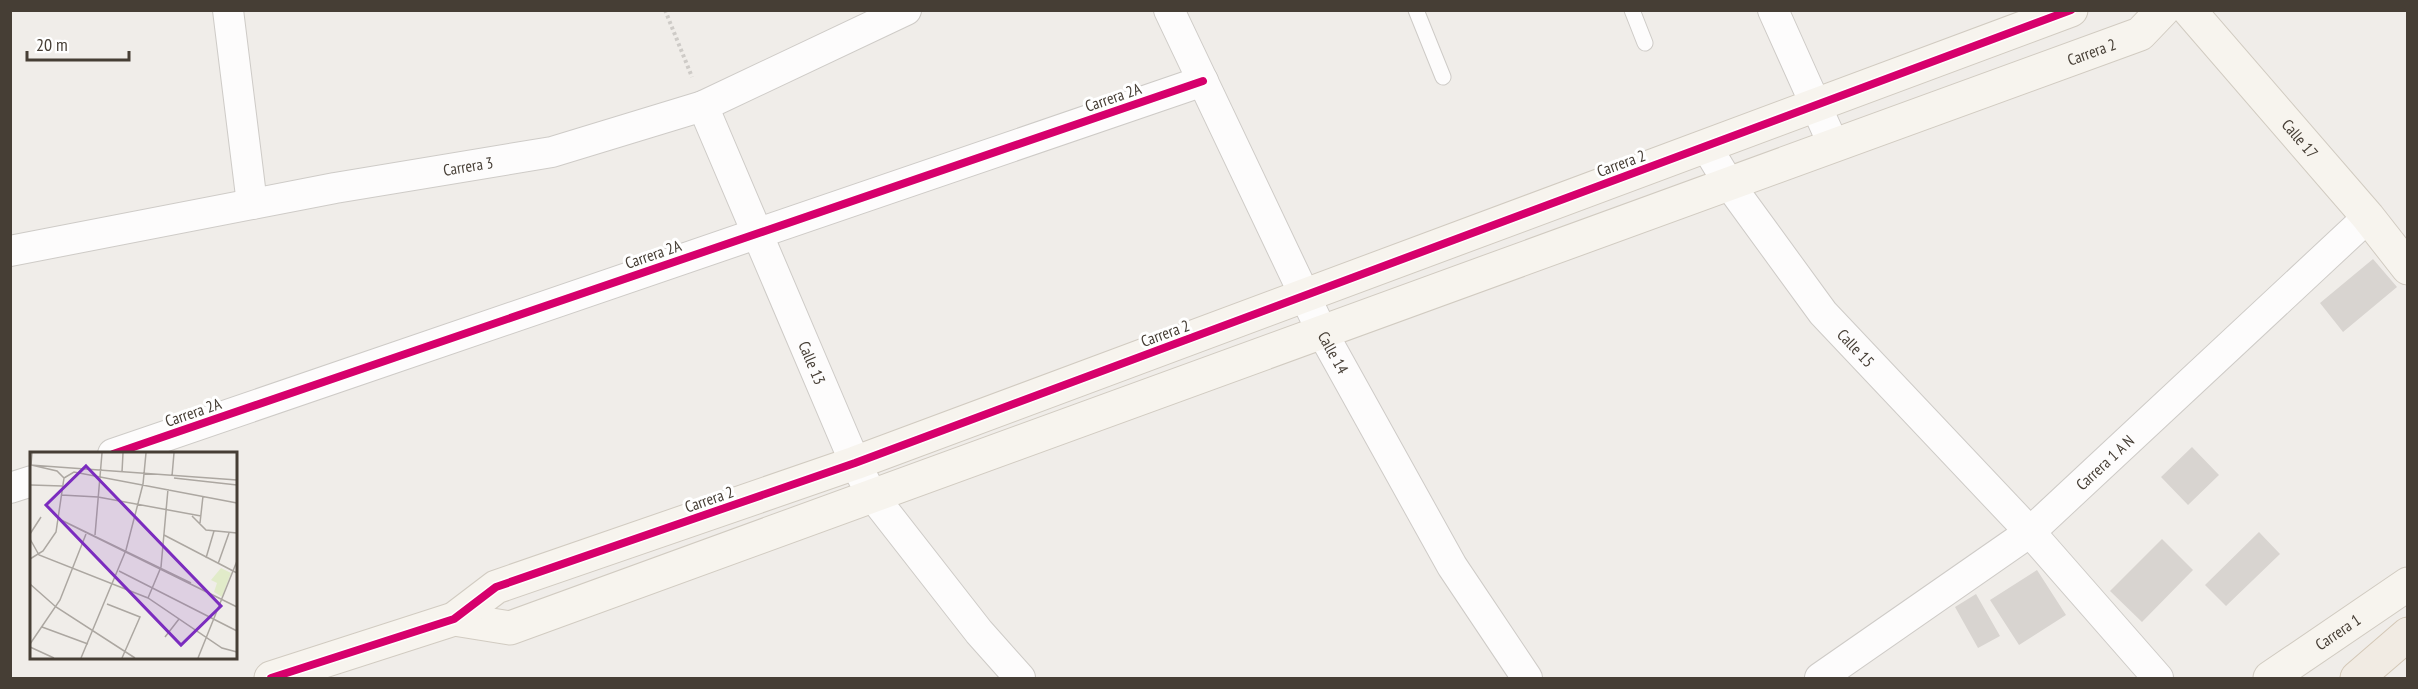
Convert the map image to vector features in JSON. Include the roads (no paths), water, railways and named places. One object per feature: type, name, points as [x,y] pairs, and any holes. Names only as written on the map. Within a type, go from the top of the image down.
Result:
[{"type":"main road","points":[[2357,678],[2408,634]]},
{"type":"street","points":[[228,10],[252,204]]},
{"type":"street","name":"Carrera 3","points":[[10,251],[252,204],[552,152],[703,106],[906,10]]},
{"type":"street","name":"Calle 14","points":[[1169,10],[1322,332],[1452,566],[1527,678]]},
{"type":"street","points":[[1773,10],[1834,146]]},
{"type":"street","name":"Carrera 2","points":[[271,678],[454,619],[496,587],[855,463],[2071,10]]},
{"type":"street","name":"Carrera 2","points":[[454,619],[510,628],[2140,34],[2163,10]]},
{"type":"street","name":"Calle 17","points":[[2189,10],[2368,217],[2408,268]]},
{"type":"street","name":"Carrera 2A","points":[[115,452],[1203,81]]},
{"type":"street","name":"Calle 13","points":[[703,106],[759,232],[855,463],[872,495],[979,632],[1020,678]]},
{"type":"street","name":"Calle 15","points":[[1706,146],[1729,184],[1823,313],[2030,532],[2158,678]]},
{"type":"street","name":"Carrera 1 A N","points":[[1820,678],[2030,532],[2368,217]]},
{"type":"street","points":[[10,488],[30,482]]},
{"type":"street","name":"Carrera 1","points":[[2270,678],[2408,584]]},
{"type":"lane","points":[[1416,10],[1443,77]]},
{"type":"lane","points":[[1632,10],[1645,43]]}]
